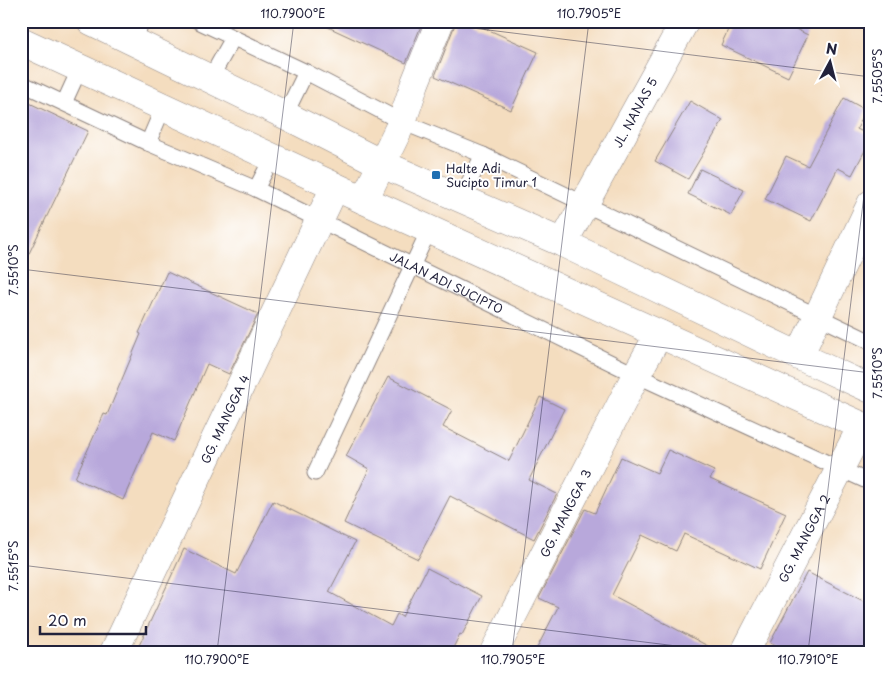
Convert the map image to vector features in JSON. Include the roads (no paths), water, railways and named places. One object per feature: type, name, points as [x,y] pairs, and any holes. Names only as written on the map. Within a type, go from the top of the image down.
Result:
[{"type":"main road","points":[[91,21],[138,32],[210,79],[382,164],[563,243],[871,389]]},
{"type":"main road","points":[[364,200],[402,122],[415,83],[440,21]]},
{"type":"main road","name":"JL. NANAS 5","points":[[563,243],[685,21]]},
{"type":"main road","points":[[21,41],[335,187],[867,428]]},
{"type":"main road","name":"GG. MANGGA 4","points":[[114,652],[335,187]]},
{"type":"main road","points":[[799,356],[871,204]]},
{"type":"main road","name":"GG. MANGGA 3","points":[[494,652],[636,375],[659,334]]},
{"type":"main road","name":"GG. MANGGA 2","points":[[745,652],[840,469],[867,428]]},
{"type":"lane","points":[[198,21],[306,72],[402,122],[483,155],[871,342]]},
{"type":"lane","points":[[210,79],[233,38]]},
{"type":"lane","points":[[64,103],[80,68]]},
{"type":"lane","points":[[285,115],[306,72]]},
{"type":"lane","name":"JALAN ADI SUCIPTO","points":[[21,83],[148,143],[256,189],[636,375],[871,483]]},
{"type":"lane","points":[[148,143],[163,108]]},
{"type":"lane","points":[[461,198],[483,155]]},
{"type":"lane","points":[[256,189],[272,158]]},
{"type":"lane","points":[[315,473],[429,230]]},
{"type":"place","name":"Halte Adi Sucipto Timur 1","points":[[436,175]]}]
